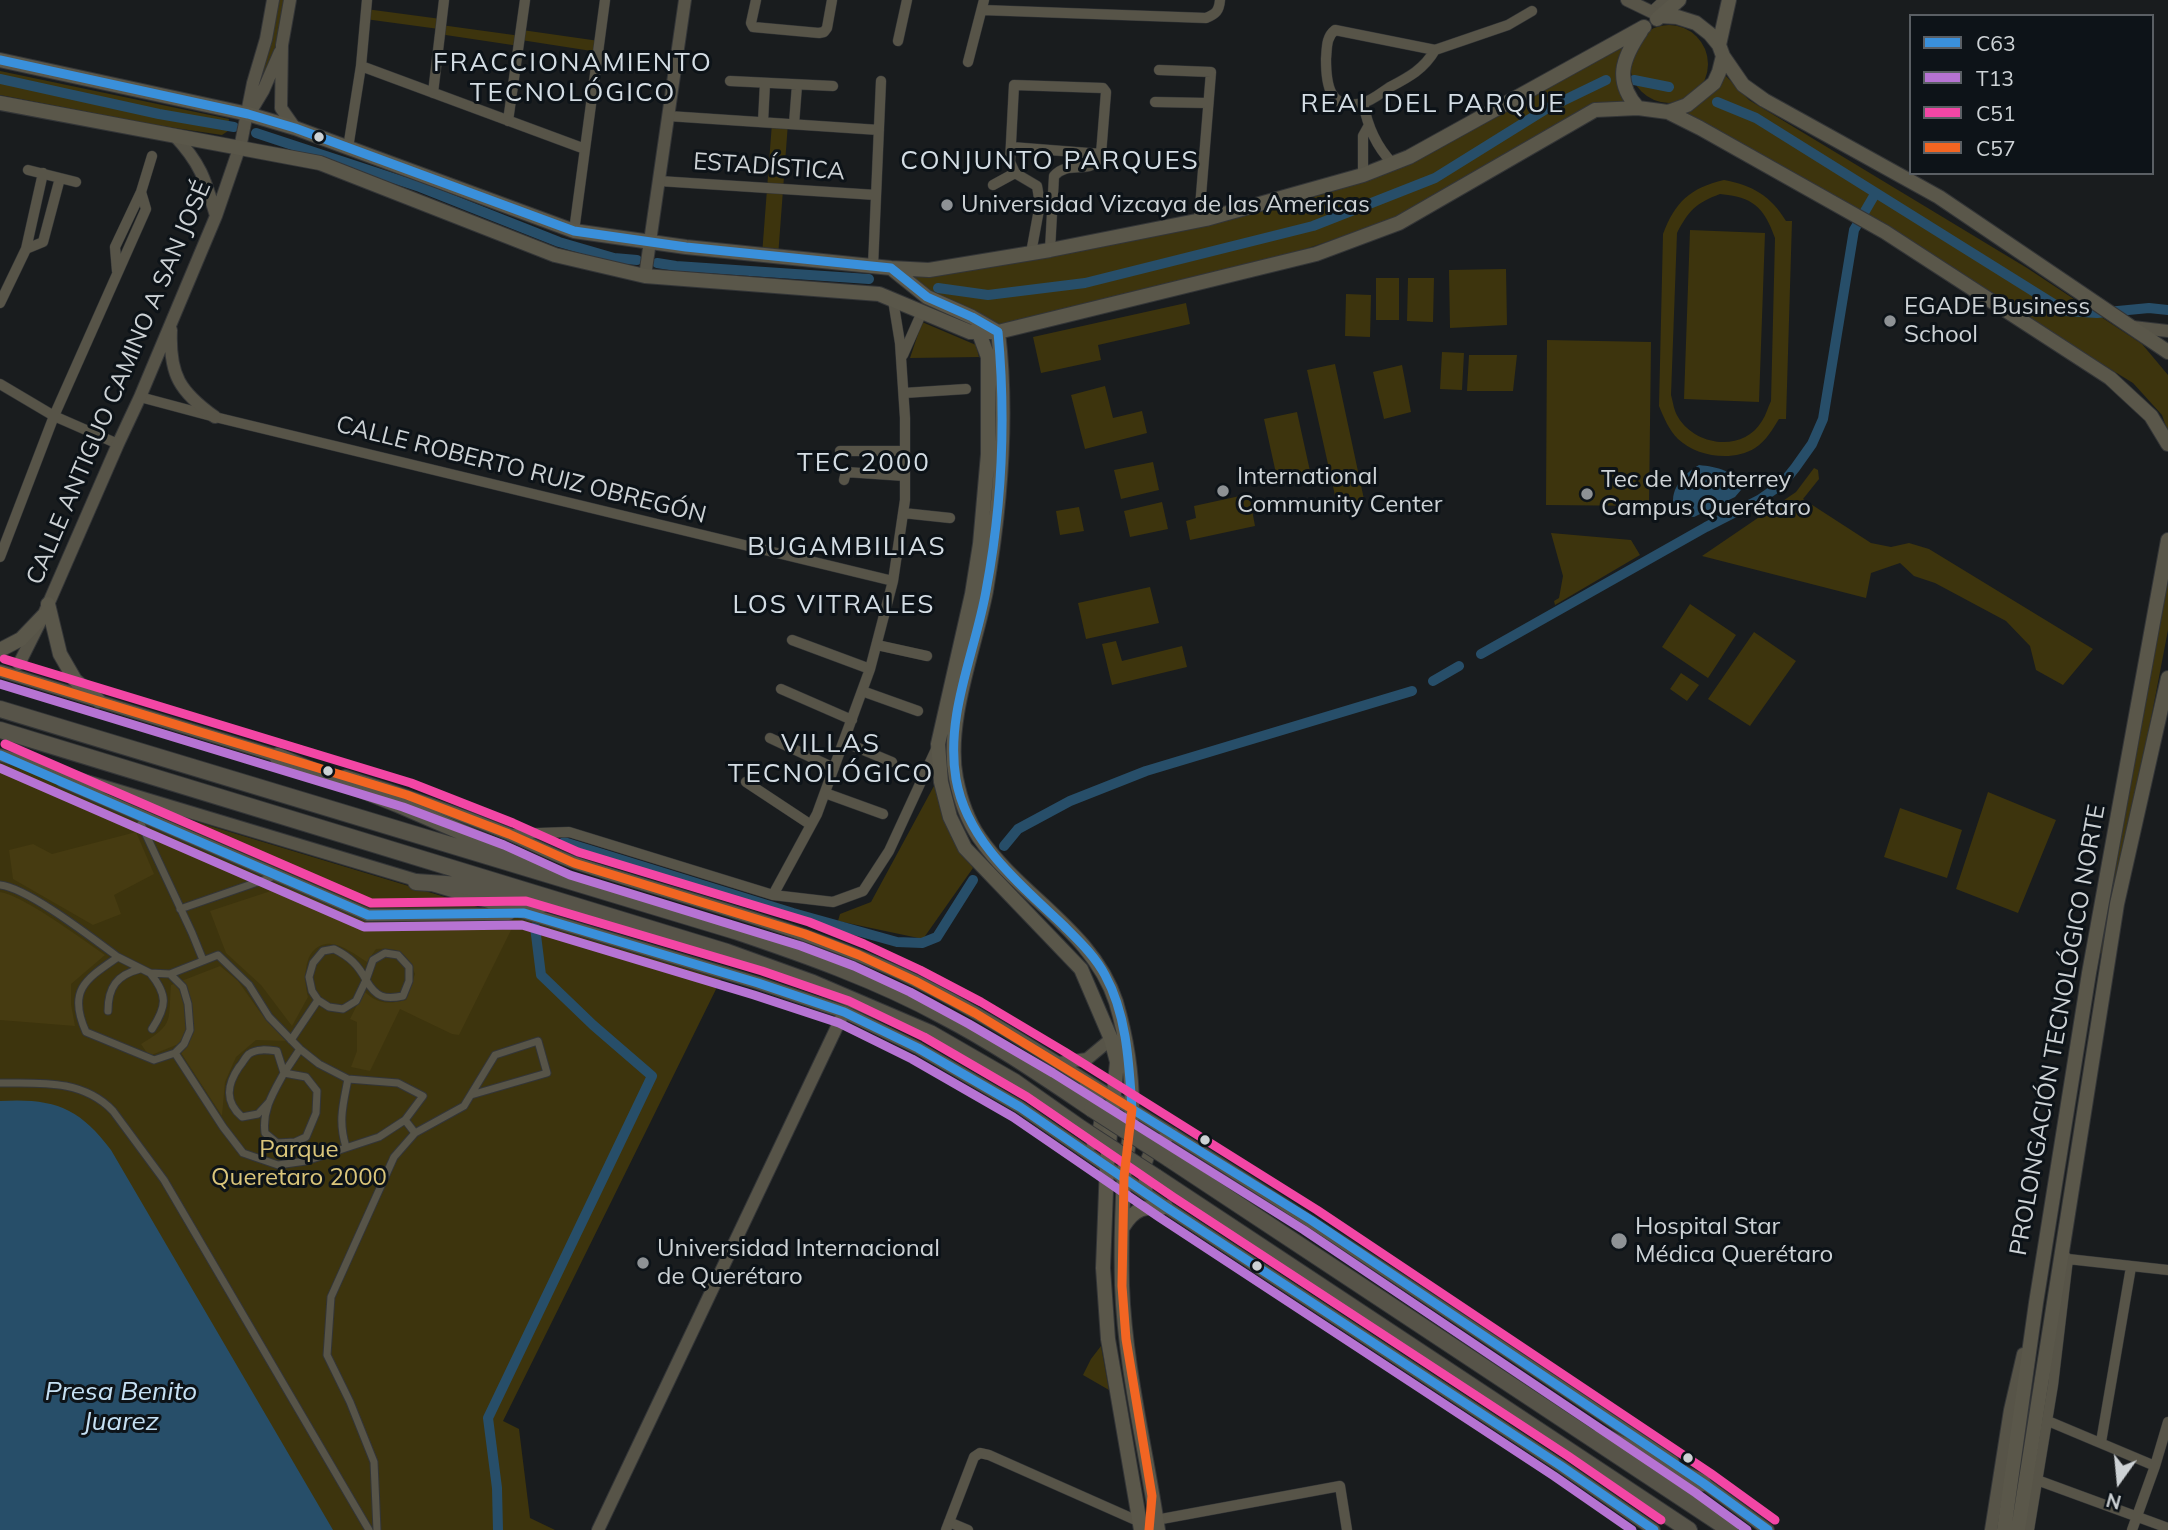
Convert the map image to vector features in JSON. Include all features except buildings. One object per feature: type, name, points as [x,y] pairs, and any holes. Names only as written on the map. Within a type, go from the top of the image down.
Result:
[{"type":"main road","points":[[1639,108],[1625,90],[1622,77],[1624,62],[1633,42],[1644,27],[1656,14],[1679,0]]},
{"type":"main road","points":[[1668,112],[1687,105],[1714,83],[1719,72],[1729,0]]},
{"type":"main road","points":[[1656,14],[1677,16],[1696,23],[1710,34],[1743,85],[1764,100],[1939,197],[2168,352]]},
{"type":"main road","points":[[0,60],[295,128],[574,231],[650,243],[873,267],[929,270],[1050,250],[1199,220],[1363,175],[1409,157],[1644,27]]},
{"type":"main road","points":[[0,103],[240,145],[320,163],[555,255],[645,276],[879,294],[970,332],[979,333],[998,332],[1316,254],[1399,223],[1595,110],[1639,108],[1668,112],[1885,232],[2110,379],[2151,416],[2168,443]]},
{"type":"main road","points":[[891,268],[927,297],[998,332]]},
{"type":"main road","points":[[998,332],[1001,356],[1001,455],[996,526],[985,595],[959,707],[953,745],[956,778],[965,809],[978,836],[994,856],[1087,949],[1105,975],[1115,1000],[1132,1109],[1124,1177],[1122,1228],[1126,1339],[1157,1525]]},
{"type":"main road","points":[[979,333],[988,357],[988,454],[980,544],[972,594],[938,744],[941,782],[950,817],[965,848],[1081,969],[1123,1063],[1114,1098],[1102,1242],[1107,1327],[1141,1526]]},
{"type":"main road","name":"PROLONGACIÓN TECNOLÓGICO NORTE","points":[[2004,1530],[2036,1303],[2089,973],[2168,540]]},
{"type":"main road","points":[[0,650],[21,639],[46,610]]},
{"type":"main road","points":[[46,610],[60,654],[75,680],[99,701]]},
{"type":"main road","name":"PROLONGACIÓN TECNOLÓGICO NORTE","points":[[2018,1530],[2065,1256],[2121,882],[2168,678]]},
{"type":"main road","points":[[0,709],[534,868],[735,931],[823,961],[881,986],[1016,1058],[1730,1530]]},
{"type":"main road","points":[[7,732],[529,906]]},
{"type":"main road","points":[[277,756],[397,804],[534,868]]},
{"type":"main road","points":[[416,881],[460,885],[529,906],[623,920],[813,982],[930,1033],[1015,1082],[1689,1530]]},
{"type":"main road","points":[[2089,973],[2105,976]]},
{"type":"main road","points":[[1122,1228],[1138,1210],[1166,1207]]},
{"type":"main road","points":[[1549,1411],[1703,1483]]},
{"type":"street","name":"CALLE ANTIGUO CAMINO A SAN JOSÉ","points":[[19,664],[46,610],[140,397],[216,216],[240,145],[273,0]]},
{"type":"street","points":[[247,116],[264,91],[282,45],[290,0]]},
{"type":"street","points":[[348,148],[361,66],[367,0]]},
{"type":"street","points":[[433,93],[444,0]]},
{"type":"street","points":[[508,121],[525,0]]},
{"type":"street","points":[[574,231],[605,0]]},
{"type":"street","points":[[645,276],[685,0]]},
{"type":"street","points":[[756,0],[751,23],[753,27],[818,33],[827,28],[832,0]]},
{"type":"street","points":[[898,41],[907,0]]},
{"type":"street","points":[[968,61],[983,5],[1206,18],[1215,15],[1220,0]]},
{"type":"street","points":[[1627,0],[1656,14],[1664,0]]},
{"type":"street","points":[[1435,50],[1428,62],[1418,71],[1363,103],[1343,104],[1335,100],[1329,91],[1327,41],[1335,30],[1435,50],[1508,25],[1532,11]]},
{"type":"street","points":[[282,45],[281,108],[295,128]]},
{"type":"street","points":[[361,66],[585,149]]},
{"type":"street","points":[[1158,70],[1211,72],[1199,220]]},
{"type":"street","points":[[873,267],[881,80]]},
{"type":"street","points":[[730,81],[833,86]]},
{"type":"street","points":[[763,122],[765,83]]},
{"type":"street","points":[[794,124],[797,85]]},
{"type":"street","points":[[1031,253],[1040,204],[1037,186],[1015,173],[1010,162],[1014,85],[1103,88],[1106,92],[1101,154],[1097,163],[1091,167],[1076,166],[1059,170],[1054,176],[1050,250]]},
{"type":"street","points":[[1155,102],[1207,103]]},
{"type":"street","points":[[1363,103],[1368,127],[1380,150],[1393,164]]},
{"type":"street","points":[[668,116],[879,130]]},
{"type":"street","points":[[1363,175],[1363,136],[1368,127]]},
{"type":"street","points":[[174,135],[190,152],[204,176],[216,216]]},
{"type":"street","points":[[1012,147],[1101,154]]},
{"type":"street","points":[[0,557],[54,416],[146,209],[141,192],[152,156]]},
{"type":"street","points":[[28,170],[76,182]]},
{"type":"street","points":[[0,303],[26,249],[43,173]]},
{"type":"street","points":[[993,185],[1015,173]]},
{"type":"street","points":[[26,249],[43,242],[60,178]]},
{"type":"street","name":"ESTADÍSTICA","points":[[659,181],[876,195]]},
{"type":"street","points":[[1040,204],[1052,204]]},
{"type":"street","points":[[773,895],[825,793],[870,669],[893,581],[903,513],[905,451],[902,359],[892,300]]},
{"type":"street","points":[[902,359],[922,312]]},
{"type":"street","points":[[172,322],[170,349],[176,378],[193,401],[215,417]]},
{"type":"street","points":[[2128,324],[2168,331]]},
{"type":"street","points":[[0,398],[4,397],[5,387],[54,416],[118,444]]},
{"type":"street","points":[[904,393],[966,388]]},
{"type":"street","name":"CALLE ROBERTO RUIZ OBREGÓN","points":[[140,397],[893,581]]},
{"type":"street","points":[[840,451],[905,451]]},
{"type":"street","points":[[844,480],[846,472],[905,476]]},
{"type":"street","points":[[903,513],[950,517]]},
{"type":"street","points":[[0,531],[13,523]]},
{"type":"street","points":[[792,640],[870,669]]},
{"type":"street","points":[[877,645],[927,656]]},
{"type":"street","points":[[0,671],[407,794],[574,863],[805,934],[915,981],[1059,1062],[1321,1227],[1703,1483],[1768,1530]]},
{"type":"street","points":[[781,689],[852,720]]},
{"type":"street","points":[[862,691],[918,711]]},
{"type":"street","points":[[770,738],[834,768]]},
{"type":"street","points":[[844,742],[892,762]]},
{"type":"street","points":[[509,834],[569,832],[773,895],[833,902],[863,891],[889,851],[938,744]]},
{"type":"street","points":[[2,756],[372,916],[529,906]]},
{"type":"street","points":[[2,756],[416,881]]},
{"type":"street","points":[[746,782],[811,825]]},
{"type":"street","points":[[825,793],[883,814]]},
{"type":"street","points":[[141,824],[202,960]]},
{"type":"street","points":[[180,909],[279,875]]},
{"type":"street","points":[[0,885],[10,886],[51,910],[118,957],[150,973],[170,974],[218,955],[249,985],[269,1017],[319,1064],[348,1079],[398,1083],[424,1096],[405,1120],[379,1137],[306,1161],[278,1166],[243,1153],[175,1053]]},
{"type":"street","points":[[550,909],[844,1012],[918,1048],[1020,1108],[1654,1530]]},
{"type":"street","points":[[366,980],[356,1001],[343,1009],[329,1007],[318,1000],[312,991],[309,977],[313,962],[323,951],[334,949],[349,957],[359,968],[366,980],[373,991],[388,999],[402,996],[408,981],[409,967],[398,954],[384,953],[373,960],[366,980]]},
{"type":"street","points":[[118,957],[91,975],[78,996],[78,1015],[86,1032],[154,1060],[175,1053],[184,1044],[190,1030],[188,1004],[183,987],[170,974]]},
{"type":"street","points":[[108,1011],[108,999],[115,982],[130,972],[141,969]]},
{"type":"street","points":[[150,973],[158,983],[165,1000],[162,1014],[152,1029]]},
{"type":"street","points":[[291,1040],[318,1000]]},
{"type":"street","points":[[598,1530],[844,1012]]},
{"type":"street","points":[[1059,1062],[1087,1059],[1111,1039]]},
{"type":"street","points":[[377,1530],[374,1462],[350,1402],[327,1355],[331,1297],[394,1157],[415,1133],[464,1106],[495,1055],[538,1041],[547,1073],[471,1096]]},
{"type":"street","points":[[269,1102],[258,1114],[250,1116],[242,1117],[231,1108],[229,1091],[236,1072],[249,1054],[264,1049],[277,1051],[284,1073]]},
{"type":"street","points":[[284,1073],[306,1077],[317,1091],[316,1113],[306,1137],[295,1142],[277,1143],[265,1133],[263,1120],[284,1073],[300,1049]]},
{"type":"street","points":[[1080,1076],[1100,1105],[1097,1138],[1092,1146],[1084,1150]]},
{"type":"street","points":[[346,1147],[341,1112],[348,1079]]},
{"type":"street","points":[[0,1083],[56,1083],[85,1092],[106,1103],[113,1111],[164,1180],[369,1530]]},
{"type":"street","points":[[405,1120],[415,1133]]},
{"type":"street","points":[[1147,1194],[1144,1182],[1147,1160],[1160,1139],[1173,1134]]},
{"type":"street","points":[[2029,1530],[2048,1421],[2065,1256],[2168,1270]]},
{"type":"street","points":[[2101,1442],[2131,1267]]},
{"type":"street","points":[[1991,1530],[2010,1410],[2036,1303]]},
{"type":"street","points":[[2048,1421],[2155,1466]]},
{"type":"street","points":[[2132,1530],[2168,1422]]},
{"type":"street","points":[[968,1530],[947,1526],[974,1457],[980,1453],[1141,1526]]},
{"type":"street","points":[[2037,1480],[2168,1528]]},
{"type":"street","points":[[1157,1525],[1340,1486],[1347,1530]]},
{"type":"green space","points":[[272,0],[286,0],[279,44],[260,89],[257,84]]},
{"type":"green space","points":[[366,9],[441,19],[441,25],[521,36],[522,30],[599,41],[598,52],[521,40],[519,46],[439,34],[439,29],[365,19]]},
{"type":"green space","points":[[1661,25],[1677,25],[1691,31],[1702,42],[1708,56],[1708,72],[1702,86],[1691,97],[1677,103],[1661,103],[1647,97],[1636,86],[1630,72],[1630,56],[1636,42],[1647,31]]},
{"type":"green space","points":[[1629,41],[1630,104],[1594,105],[1399,218],[1275,259],[997,326],[934,294],[908,275],[1379,176]]},
{"type":"green space","points":[[0,71],[229,119],[228,131],[222,135],[155,125],[0,95]]},
{"type":"green space","points":[[1723,73],[1749,100],[2027,268],[2142,344],[2168,375],[2168,432],[2162,415],[2133,383],[1734,139],[1678,111]]},
{"type":"green space","points":[[772,123],[788,123],[778,257],[762,255]]},
{"type":"green space","points":[[1724,180],[1752,189],[1767,198],[1786,221],[1792,221],[1786,419],[1779,419],[1766,439],[1755,448],[1726,456],[1715,456],[1686,445],[1672,432],[1659,406],[1663,234],[1673,213],[1685,198],[1712,183]],"holes":[[[1720,194],[1731,195],[1756,206],[1766,218],[1775,238],[1771,401],[1754,431],[1743,438],[1719,442],[1707,439],[1686,427],[1677,415],[1671,395],[1677,233],[1685,218],[1699,204]]]},
{"type":"green space","points":[[1690,230],[1765,233],[1759,402],[1684,399]]},
{"type":"green space","points":[[1506,269],[1507,325],[1450,328],[1449,270]]},
{"type":"green space","points":[[1376,278],[1399,278],[1399,320],[1376,320]]},
{"type":"green space","points":[[1408,278],[1434,278],[1433,322],[1407,321]]},
{"type":"green space","points":[[1346,294],[1371,295],[1370,337],[1345,336]]},
{"type":"green space","points":[[1186,303],[1190,324],[1098,345],[1101,360],[1041,373],[1033,337]]},
{"type":"green space","points":[[922,322],[976,345],[979,357],[910,358]]},
{"type":"green space","points":[[1547,340],[1651,342],[1649,506],[1546,505]]},
{"type":"green space","points":[[1442,352],[1464,353],[1462,390],[1440,389]]},
{"type":"green space","points":[[1469,355],[1517,355],[1513,391],[1467,391]]},
{"type":"green space","points":[[1335,364],[1365,504],[1338,509],[1307,370]]},
{"type":"green space","points":[[1402,365],[1411,412],[1384,419],[1373,372]]},
{"type":"green space","points":[[1105,386],[1113,418],[1142,411],[1147,433],[1085,449],[1071,395]]},
{"type":"green space","points":[[1297,412],[1310,471],[1277,478],[1264,419]]},
{"type":"green space","points":[[1153,462],[1159,490],[1121,499],[1114,470]]},
{"type":"green space","points":[[1814,468],[1818,470],[1819,479],[1803,499],[1871,543],[1891,547],[1909,543],[1929,549],[2093,649],[2063,685],[2036,670],[2030,646],[2006,621],[1935,583],[1914,576],[1900,563],[1871,573],[1866,598],[1702,556],[1796,492]]},
{"type":"green space","points":[[1249,494],[1255,526],[1190,540],[1186,521],[1196,518],[1194,506]]},
{"type":"green space","points":[[1162,502],[1168,529],[1130,537],[1124,511]]},
{"type":"green space","points":[[1079,507],[1084,531],[1060,535],[1056,511]]},
{"type":"green space","points":[[1551,533],[1631,540],[1640,555],[1555,605],[1563,576]]},
{"type":"green space","points":[[2168,563],[2168,630],[2106,954],[2097,953],[2124,801],[2147,695]]},
{"type":"green space","points":[[1150,587],[1159,623],[1086,639],[1078,603]]},
{"type":"green space","points":[[1690,604],[1736,635],[1708,678],[1662,647]]},
{"type":"green space","points":[[1754,632],[1796,661],[1750,726],[1708,699]]},
{"type":"green space","points":[[1116,641],[1122,661],[1182,646],[1187,667],[1112,685],[1102,644]]},
{"type":"green space","points":[[1681,673],[1699,685],[1687,701],[1670,689]]},
{"type":"green space","name":"Parque Queretaro 2000","points":[[0,756],[58,780],[498,913],[524,913],[724,973],[503,1421],[519,1429],[530,1518],[555,1530],[0,1530]]},
{"type":"green space","points":[[935,784],[973,868],[923,939],[838,921],[840,914],[871,902]]},
{"type":"green space","points":[[1988,792],[2056,820],[2018,913],[1956,889]]},
{"type":"green space","points":[[1900,808],[1962,830],[1947,878],[1884,857]]},
{"type":"green space","points":[[1101,1346],[1109,1390],[1083,1375]]},
{"type":"shaded area","points":[[136,832],[154,874],[114,895],[121,914],[93,925],[13,879],[9,850],[33,844],[52,854]]},
{"type":"shaded area","points":[[286,886],[370,921],[515,922],[459,1035],[400,1009],[370,1071],[351,1067],[357,1051],[357,1022],[350,1019],[364,991],[374,999],[384,1002],[406,1000],[415,974],[405,956],[391,949],[376,949],[367,962],[337,945],[326,944],[318,947],[312,952],[306,966],[308,997],[292,1026],[261,985],[226,953],[210,911]]},
{"type":"shaded area","points":[[0,892],[38,909],[105,955],[71,984],[75,1026],[0,1020]]},
{"type":"shaded area","points":[[220,966],[238,981],[260,1012],[286,1041],[256,1040],[236,1057],[225,1082],[222,1116],[176,1045],[149,1056],[141,1044],[165,1026],[169,1014],[171,985]]},
{"type":"water","points":[[1699,465],[1730,474],[1741,490],[1735,497],[1694,517],[1681,515],[1674,506],[1676,487]]},
{"type":"water","name":"Presa Benito Juarez","points":[[0,1101],[35,1101],[63,1108],[88,1124],[111,1150],[333,1530],[0,1530]]},
{"type":"waterway","points":[[0,79],[159,114],[234,127]]},
{"type":"waterway","points":[[938,288],[988,295],[1085,283],[1313,226],[1435,178],[1546,109],[1606,80]]},
{"type":"waterway","points":[[1634,80],[1669,87]]},
{"type":"waterway","points":[[1717,102],[1756,118],[2065,311],[2097,313],[2149,308],[2168,310]]},
{"type":"waterway","points":[[256,133],[420,187],[559,242],[614,258],[637,260]]},
{"type":"waterway","points":[[1481,654],[1759,500],[1782,484],[1812,444],[1823,419],[1854,230],[1875,194]]},
{"type":"waterway","points":[[657,263],[869,279]]},
{"type":"waterway","points":[[1433,681],[1459,666]]},
{"type":"waterway","points":[[1004,846],[1018,829],[1070,801],[1146,771],[1412,691]]},
{"type":"waterway","points":[[564,842],[793,913],[897,942],[922,943],[937,937],[973,880]]},
{"type":"waterway","points":[[498,1530],[497,1488],[488,1418],[652,1076],[541,975],[535,927]]},
{"type":"transit line","name":"C63","points":[[0,60],[248,114],[295,128],[574,231],[686,247],[891,268],[927,297],[998,332],[1002,429],[996,527],[986,591],[954,731],[956,779],[962,802],[983,842],[1013,878],[1086,949],[1105,975],[1122,1023],[1132,1109],[1311,1220],[1703,1483],[1768,1530]]},
{"type":"transit line","name":"C51","points":[[4,659],[411,783],[578,852],[809,922],[920,970],[981,1002],[1065,1052],[1317,1210],[1710,1473],[1775,1520]]},
{"type":"transit line","name":"C57","points":[[0,671],[407,795],[509,834],[574,863],[805,934],[915,981],[975,1013],[1132,1109],[1124,1177],[1122,1286],[1126,1339],[1152,1496],[1149,1530]]},
{"type":"transit line","name":"T13","points":[[0,684],[403,807],[504,845],[570,875],[801,946],[854,966],[910,992],[1053,1073],[1304,1230],[1747,1530]]},
{"type":"transit line","name":"C51","points":[[5,744],[371,903],[526,901],[762,971],[849,1001],[924,1037],[1027,1097],[1173,1197],[1661,1520]]},
{"type":"transit line","name":"C63","points":[[0,755],[368,915],[524,913],[758,983],[844,1012],[918,1048],[1020,1107],[1166,1207],[1654,1530]]},
{"type":"transit line","name":"T13","points":[[0,768],[364,927],[522,925],[839,1023],[912,1059],[1013,1117],[1159,1217],[1632,1530]]},
{"type":"place","name":"Universidad Vizcaya de las Americas","points":[[947,205]]},
{"type":"place","name":"EGADE Business School","points":[[1890,321]]},
{"type":"place","name":"International Community Center","points":[[1223,491]]},
{"type":"place","name":"Tec de Monterrey Campus Querétaro","points":[[1587,494]]},
{"type":"place","name":"Hospital Star Médica Querétaro","points":[[1619,1241]]},
{"type":"place","name":"Universidad Internacional de Querétaro","points":[[643,1263]]},
{"type":"district","name":"FRACCIONAMIENTO TECNOLÓGICO","points":[[573,78]]},
{"type":"district","name":"REAL DEL PARQUE","points":[[1433,104]]},
{"type":"district","name":"CONJUNTO PARQUES","points":[[1050,161]]},
{"type":"district","name":"TEC 2000","points":[[864,463]]},
{"type":"district","name":"BUGAMBILIAS","points":[[847,547]]},
{"type":"district","name":"LOS VITRALES","points":[[834,605]]},
{"type":"district","name":"VILLAS TECNOLÓGICO","points":[[831,759]]}]
